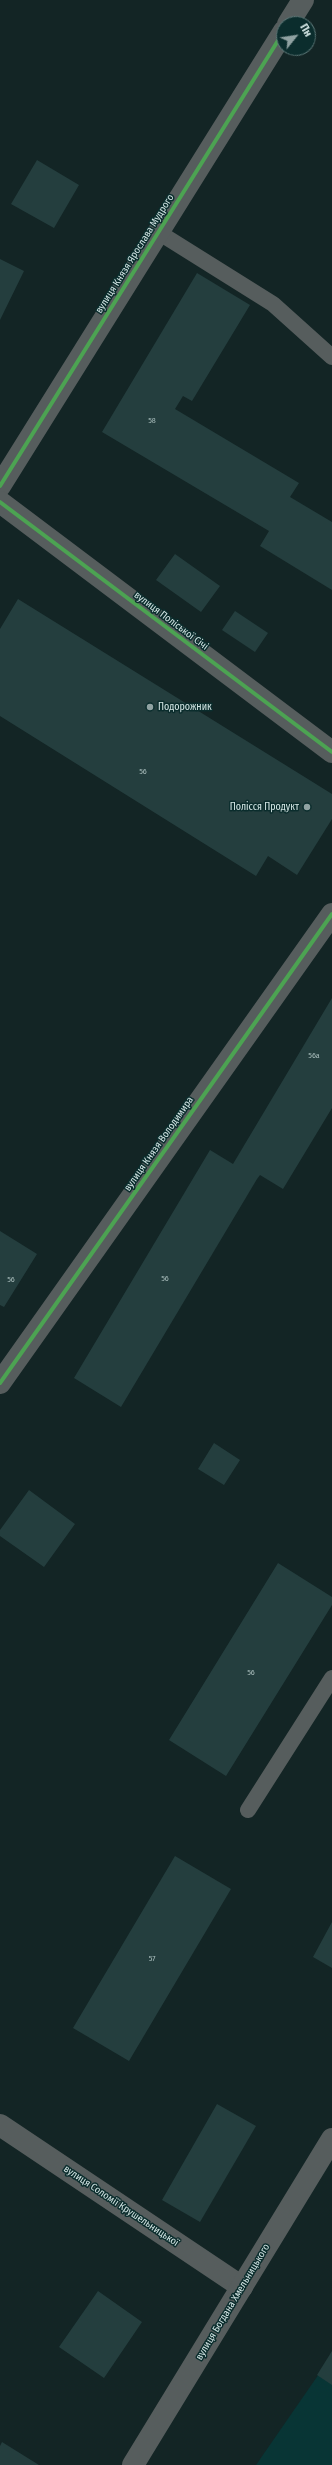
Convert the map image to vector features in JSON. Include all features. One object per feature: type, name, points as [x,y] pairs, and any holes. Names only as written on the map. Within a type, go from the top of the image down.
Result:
[{"type":"street","points":[[293,16],[303,0]]},
{"type":"street","name":"вулиця Князя Ярослава Мудрого","points":[[0,486],[276,44]]},
{"type":"street","name":"вулиця Поліської Січі","points":[[0,502],[332,752]]},
{"type":"street","name":"вулиця Князя Володимира","points":[[0,1384],[332,914]]},
{"type":"street","name":"вулиця Соломії Крушельницької","points":[[0,2125],[242,2287]]},
{"type":"street","name":"вулиця Богдана Хмельницького","points":[[133,2465],[332,2139]]},
{"type":"lane","points":[[158,232],[273,304],[332,357]]},
{"type":"lane","points":[[248,1810],[332,1678]]},
{"type":"shaded area","points":[[332,2353],[332,2465],[256,2465],[321,2371]]},
{"type":"building","points":[[37,160],[79,185],[54,228],[11,204]]},
{"type":"building","points":[[0,259],[24,271],[0,320]]},
{"type":"building","points":[[197,273],[250,305],[192,401],[183,396],[175,409],[299,483],[290,497],[332,522],[332,590],[260,546],[269,531],[102,432]]},
{"type":"building","points":[[175,554],[220,586],[201,612],[156,580]]},
{"type":"building","points":[[18,599],[332,794],[332,819],[297,875],[268,856],[256,876],[0,716],[0,629]]},
{"type":"building","points":[[235,611],[268,633],[255,652],[222,630]]},
{"type":"building","points":[[332,998],[332,1108],[283,1189],[260,1175],[257,1179],[121,1407],[74,1378],[210,1150],[233,1164]]},
{"type":"building","points":[[0,1231],[37,1254],[4,1307],[0,1305]]},
{"type":"building","points":[[214,1443],[240,1460],[224,1485],[198,1469]]},
{"type":"building","points":[[29,1490],[75,1524],[44,1567],[0,1536],[0,1530]]},
{"type":"building","points":[[278,1563],[332,1597],[332,1605],[226,1776],[169,1740]]},
{"type":"building","points":[[175,1856],[231,1889],[129,2061],[73,2028]]},
{"type":"building","points":[[332,1922],[332,1968],[313,1957]]},
{"type":"building","points":[[217,2104],[256,2126],[200,2222],[162,2200]]},
{"type":"building","points":[[98,2291],[142,2322],[104,2378],[59,2347]]},
{"type":"building","points":[[332,2351],[332,2385],[317,2375]]},
{"type":"building","points":[[2,2442],[39,2465],[0,2465],[0,2446]]},
{"type":"cycle path","points":[[0,486],[276,44]]},
{"type":"cycle path","points":[[0,502],[332,752]]},
{"type":"cycle path","points":[[0,1383],[332,914]]},
{"type":"place","name":"Подорожник","points":[[150,707]]},
{"type":"place","name":"Полісся Продукт","points":[[307,807]]}]
